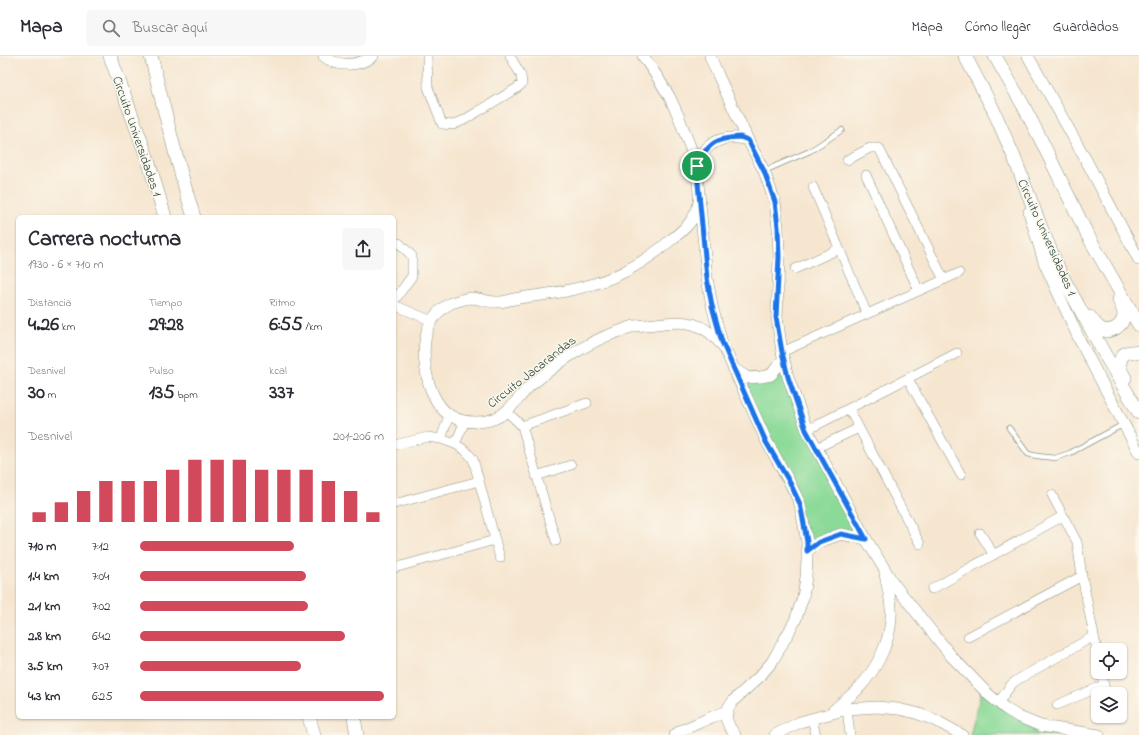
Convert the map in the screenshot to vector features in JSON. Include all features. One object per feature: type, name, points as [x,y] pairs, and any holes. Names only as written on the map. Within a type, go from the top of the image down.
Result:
[{"type":"main road","name":"Circuito Universidades 1","points":[[110,56],[148,160],[164,215]]},
{"type":"main road","name":"Circuito Universidades 1","points":[[151,56],[169,132],[184,188],[193,215]]},
{"type":"main road","name":"Circuito Universidades 1","points":[[966,56],[993,109],[1014,157],[1042,230],[1061,274],[1104,353],[1139,412]]},
{"type":"main road","points":[[995,56],[1023,105],[1087,234],[1139,326]]},
{"type":"main road","points":[[1005,56],[1023,105]]},
{"type":"main road","points":[[1061,274],[1099,328],[1104,330],[1114,330],[1121,323],[1124,314],[1123,309],[1099,266],[1087,234]]},
{"type":"main road","points":[[1139,353],[1133,351],[1124,354],[1120,363],[1122,373],[1139,412]]},
{"type":"main road","points":[[310,719],[314,735]]},
{"type":"main road","points":[[354,719],[357,735]]},
{"type":"street","points":[[324,56],[337,63],[346,64],[361,62],[373,56]]},
{"type":"street","points":[[427,56],[428,87],[430,93],[442,124],[453,125],[464,120],[522,84],[520,75],[510,56]]},
{"type":"street","points":[[643,56],[658,78],[678,115],[697,166]]},
{"type":"street","points":[[710,56],[748,140],[764,171],[775,202],[779,257],[776,317],[788,377],[806,430],[866,539],[893,583],[952,657],[989,696],[1019,717],[1041,726],[1099,735]]},
{"type":"street","points":[[1030,57],[1139,260]]},
{"type":"street","points":[[735,735],[726,718],[728,708],[772,662],[795,621],[803,597],[806,577],[807,551],[806,536],[800,504],[790,483],[766,442],[745,392],[733,369],[712,306],[707,278],[696,162],[708,147],[724,138],[740,137],[748,140]]},
{"type":"street","points":[[847,160],[870,148],[879,148],[944,280]]},
{"type":"street","points":[[1014,157],[1044,262],[1080,341],[1139,453]]},
{"type":"street","points":[[866,175],[919,291]]},
{"type":"street","points":[[813,187],[867,314]]},
{"type":"street","name":"Circuito Jacarandas","points":[[700,195],[694,217],[683,231],[650,257],[606,279],[592,285],[574,289],[501,302],[471,298],[458,301],[444,308],[435,316],[426,335],[424,345],[425,371],[436,400],[449,415],[465,421],[487,421],[500,416],[530,386],[573,354],[595,341],[633,326],[690,322],[697,324],[712,333],[725,348]]},
{"type":"street","points":[[396,244],[399,243],[412,256],[412,276],[396,298]]},
{"type":"street","points":[[795,269],[839,250]]},
{"type":"street","points":[[733,369],[748,378],[761,377],[771,374],[783,356],[867,314],[959,273]]},
{"type":"street","points":[[396,306],[432,321]]},
{"type":"street","points":[[806,430],[957,353]]},
{"type":"street","points":[[908,379],[961,475]]},
{"type":"street","points":[[522,426],[587,403]]},
{"type":"street","points":[[849,409],[920,544]]},
{"type":"street","points":[[506,411],[522,426],[556,541]]},
{"type":"street","points":[[440,439],[449,415]]},
{"type":"street","points":[[454,444],[465,421]]},
{"type":"street","points":[[816,448],[859,428]]},
{"type":"street","points":[[396,445],[428,437],[440,439],[465,450],[473,459],[500,558]]},
{"type":"street","points":[[536,476],[572,464]]},
{"type":"street","points":[[396,503],[478,481]]},
{"type":"street","points":[[1052,495],[1077,542],[1095,643]]},
{"type":"street","points":[[932,589],[1063,516]]},
{"type":"street","points":[[980,533],[994,554]]},
{"type":"street","points":[[807,551],[819,542],[841,534],[866,539]]},
{"type":"street","points":[[396,567],[495,540]]},
{"type":"street","points":[[830,714],[858,689],[868,677],[884,649],[889,630],[891,608],[884,569]]},
{"type":"street","points":[[968,637],[1082,576]]},
{"type":"street","points":[[998,703],[1011,685],[1017,680],[1094,636]]},
{"type":"street","points":[[1057,705],[1091,694]]},
{"type":"street","points":[[775,735],[800,722],[847,709],[877,707],[898,709],[916,713],[935,720],[962,735]]},
{"type":"street","points":[[847,709],[850,735]]},
{"type":"street","points":[[676,735],[680,731],[728,711]]},
{"type":"street","points":[[812,719],[816,735]]},
{"type":"lane","points":[[764,171],[810,151],[842,130]]},
{"type":"lane","points":[[1009,428],[1028,454],[1055,458],[1070,453],[1124,424]]},
{"type":"green space","points":[[783,359],[814,444],[866,539],[838,535],[807,551],[804,524],[733,369],[761,377]]},
{"type":"green space","points":[[982,689],[1019,717],[1099,735],[970,735]]},
{"type":"route","points":[[740,137],[748,140],[764,171],[775,202],[778,227],[779,257],[776,317],[788,377],[806,430],[866,539],[841,534],[829,537],[819,542],[807,551],[807,542],[800,504],[790,483],[766,442],[722,342],[712,306],[707,278],[697,166],[696,162],[708,147],[724,138],[740,137]]}]
